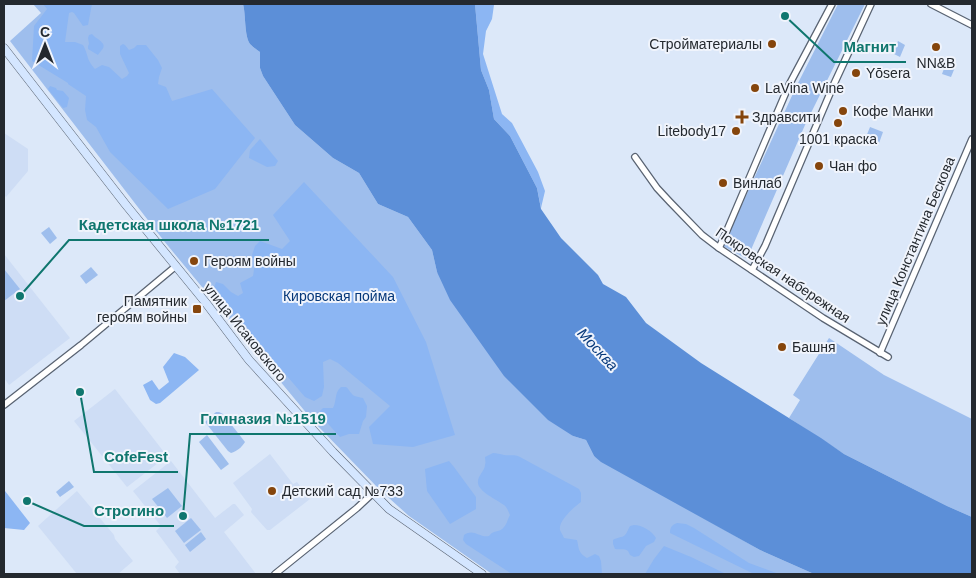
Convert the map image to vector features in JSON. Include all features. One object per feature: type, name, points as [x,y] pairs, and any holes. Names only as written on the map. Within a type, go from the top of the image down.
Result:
[{"type":"street","points":[[718,248],[726,235],[789,85],[832,4]]},
{"type":"street","points":[[752,270],[766,246],[834,84],[871,4]]},
{"type":"street","points":[[930,4],[972,24]]},
{"type":"street","name":"улица Исаковского","points":[[4,48],[250,360],[340,460],[400,518],[482,574]]},
{"type":"street","name":"улица Константина Бескова","points":[[880,353],[972,139]]},
{"type":"street","name":"Покровская набережная","points":[[635,156],[670,202],[702,235],[718,248],[823,318],[888,357]]},
{"type":"street","points":[[4,405],[81,346],[176,266]]},
{"type":"street","points":[[275,574],[373,493]]},
{"type":"shaded area","points":[[4,133],[28,149],[28,171],[6,197],[4,195]]},
{"type":"shaded area","points":[[4,254],[70,338],[9,385],[4,378]]},
{"type":"shaded area","points":[[115,389],[167,456],[127,487],[74,421]]},
{"type":"shaded area","name":"Детский сад №733","points":[[270,454],[293,484],[297,482],[310,499],[270,530],[267,530],[251,512],[252,509],[233,483]]},
{"type":"shaded area","points":[[171,461],[215,518],[233,504],[244,515],[224,532],[256,574],[180,574],[175,567],[179,562],[156,531],[161,526],[133,491]]},
{"type":"shaded area","points":[[77,491],[133,561],[118,574],[77,574],[38,526]]},
{"type":"green space","name":"Кировская пойма","points":[[33,4],[243,4],[248,40],[260,52],[260,68],[263,76],[295,125],[333,158],[359,173],[378,204],[408,217],[432,250],[437,272],[573,436],[586,440],[594,456],[760,550],[814,574],[492,574],[409,516],[380,490],[313,421],[164,241],[10,41],[41,13]]},
{"type":"green space","points":[[43,4],[92,4],[88,25],[83,26],[74,13],[69,13],[65,42],[75,42],[83,45],[95,69],[102,65],[109,67],[122,79],[129,73],[120,54],[120,46],[123,44],[129,50],[137,45],[146,45],[162,68],[158,84],[166,87],[172,101],[212,89],[255,138],[215,189],[168,209],[110,152],[96,127],[87,120],[85,110],[86,96],[32,61],[34,26],[47,9]]},
{"type":"green space","points":[[475,4],[494,5],[492,19],[486,31],[483,54],[502,114],[512,123],[538,172],[545,191],[541,208],[537,188],[510,136],[494,119],[489,90],[481,70]]},
{"type":"green space","points":[[838,4],[865,4],[805,125],[747,259],[723,246],[796,87]]},
{"type":"green space","points":[[92,34],[104,45],[98,55],[88,49],[88,38]]},
{"type":"green space","points":[[898,41],[905,45],[900,57],[892,53]]},
{"type":"green space","points":[[947,61],[956,65],[951,77],[942,74]]},
{"type":"green space","points":[[50,86],[63,91],[69,98],[67,107],[63,108],[48,89]]},
{"type":"green space","points":[[870,127],[883,132],[878,146],[866,137]]},
{"type":"green space","points":[[260,139],[278,161],[275,166],[267,167],[249,158],[250,150]]},
{"type":"green space","points":[[304,182],[393,277],[426,342],[455,435],[413,447],[373,444],[369,427],[390,406],[338,363],[330,359],[323,362],[324,387],[322,396],[314,401],[305,397],[213,290],[216,282],[223,284],[238,296],[243,293],[240,283],[253,276],[255,263],[252,255],[255,246],[260,241],[282,249],[290,241],[273,215]]},
{"type":"green space","points":[[49,227],[57,238],[50,244],[41,233]]},
{"type":"green space","points":[[91,267],[98,275],[86,284],[80,276]]},
{"type":"green space","points":[[4,269],[20,289],[4,301]]},
{"type":"green space","points":[[829,338],[884,375],[972,419],[972,517],[844,454],[789,418],[800,400],[793,395]]},
{"type":"green space","points":[[174,353],[185,357],[199,370],[160,403],[156,404],[150,400],[143,385],[152,380],[159,390],[169,382],[163,367]]},
{"type":"green space","points":[[341,387],[346,387],[353,395],[363,398],[367,406],[366,417],[359,434],[349,434],[340,437],[321,416],[320,411],[323,408],[333,408],[337,392]]},
{"type":"green space","points":[[216,412],[223,414],[245,442],[239,449],[231,453],[205,422]]},
{"type":"green space","points":[[207,435],[229,464],[221,470],[199,442]]},
{"type":"green space","points":[[493,453],[518,456],[579,489],[581,502],[561,523],[560,530],[564,538],[577,540],[579,550],[587,558],[595,554],[599,556],[602,574],[512,574],[466,544],[463,540],[464,535],[471,532],[482,536],[489,536],[493,532],[502,529],[510,515],[505,506],[484,492],[478,483],[485,467],[485,457]]},
{"type":"green space","points":[[449,461],[476,497],[476,509],[450,524],[427,491],[425,469]]},
{"type":"green space","points":[[69,481],[74,487],[60,497],[56,492]]},
{"type":"green space","points":[[168,488],[182,506],[167,518],[152,499]]},
{"type":"green space","points":[[4,491],[30,523],[24,530],[4,528]]},
{"type":"green space","points":[[191,518],[201,530],[184,543],[175,531]]},
{"type":"green space","points":[[677,523],[686,524],[694,528],[749,563],[779,574],[754,574],[670,533],[672,526]]},
{"type":"green space","points":[[634,525],[646,529],[656,538],[654,542],[646,546],[639,556],[634,557],[626,550],[615,549],[613,540],[624,536],[630,526]]},
{"type":"green space","points":[[201,532],[206,539],[190,552],[185,545]]},
{"type":"green space","points":[[664,546],[691,557],[726,574],[645,574]]},
{"type":"water","name":"Москва","points":[[243,4],[475,4],[481,70],[489,90],[494,119],[510,136],[537,188],[541,209],[561,238],[598,275],[603,284],[626,297],[646,323],[701,363],[844,454],[972,517],[972,574],[814,574],[760,550],[601,462],[594,456],[586,440],[573,436],[548,420],[504,376],[450,300],[437,272],[432,250],[408,217],[378,204],[359,173],[333,158],[295,125],[263,76],[260,68],[260,52],[248,40]]},
{"type":"place","name":"Магнит","points":[[785,16]]},
{"type":"place","name":"Стройматериалы","points":[[772,44]]},
{"type":"place","name":"NN&B","points":[[936,47]]},
{"type":"place","name":"Yōsera","points":[[856,73]]},
{"type":"place","name":"LaVina Wine","points":[[755,88]]},
{"type":"place","name":"Кофе Манки","points":[[843,111]]},
{"type":"place","name":"Здравсити","points":[[742,117]]},
{"type":"place","name":"1001 краска","points":[[838,123]]},
{"type":"place","name":"Litebody17","points":[[736,131]]},
{"type":"place","name":"Чан фо","points":[[819,166]]},
{"type":"place","name":"Винлаб","points":[[723,183]]},
{"type":"place","name":"Героям войны","points":[[194,261]]},
{"type":"place","name":"Кадетская школа №1721","points":[[20,296]]},
{"type":"place","name":"Памятник героям войны","points":[[197,309]]},
{"type":"place","name":"Башня","points":[[782,347]]},
{"type":"place","name":"CofeFest","points":[[80,392]]},
{"type":"place","name":"Детский сад №733","points":[[272,491]]},
{"type":"place","name":"Строгино","points":[[27,501]]},
{"type":"place","name":"Гимназия №1519","points":[[183,516]]}]
